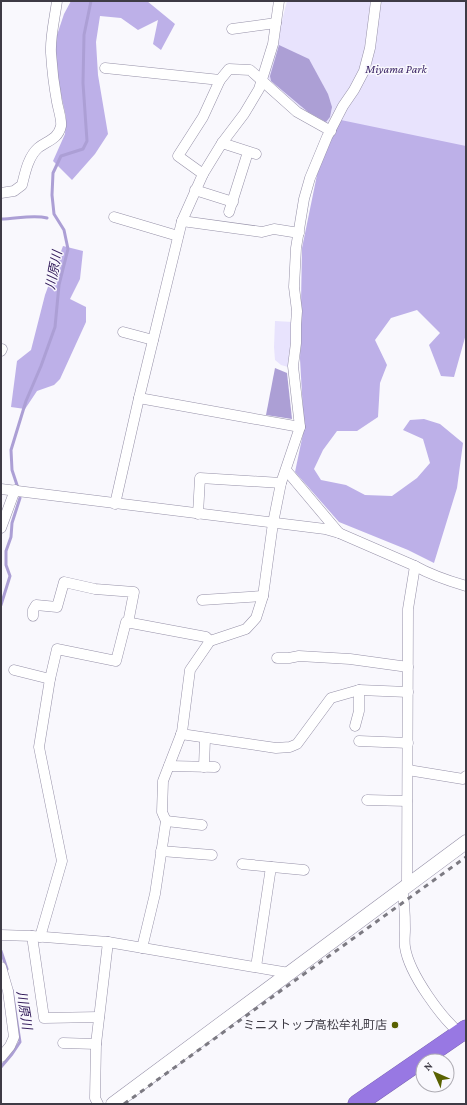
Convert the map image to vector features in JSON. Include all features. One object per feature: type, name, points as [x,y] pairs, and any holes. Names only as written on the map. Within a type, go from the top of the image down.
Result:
[{"type":"highway","points":[[357,1104],[464,1034]]},
{"type":"street","points":[[1,194],[14,191],[22,185],[31,158],[38,148],[58,134],[62,125],[50,52],[57,1]]},
{"type":"street","points":[[115,504],[182,221],[203,174],[222,143],[244,114],[259,89],[274,44],[279,1]]},
{"type":"street","points":[[142,948],[154,894],[166,821],[162,812],[163,781],[181,734],[190,670],[210,641],[246,629],[256,618],[263,596],[273,524],[281,482],[300,427],[293,366],[296,343],[294,287],[296,248],[304,199],[310,178],[330,130],[364,71],[370,48],[376,1]]},
{"type":"street","points":[[232,28],[276,23]]},
{"type":"street","points":[[105,68],[220,80]]},
{"type":"street","points":[[203,174],[178,156],[203,117],[220,80],[229,69],[250,70],[297,112],[330,130]]},
{"type":"street","points":[[222,143],[252,153],[229,212]]},
{"type":"street","points":[[195,190],[233,202]]},
{"type":"street","points":[[114,217],[178,236]]},
{"type":"street","points":[[182,221],[262,232],[274,229],[299,233]]},
{"type":"street","points":[[123,332],[153,340]]},
{"type":"street","points":[[139,398],[300,427]]},
{"type":"street","points":[[286,470],[339,533]]},
{"type":"street","points":[[198,514],[200,478],[281,482]]},
{"type":"street","points":[[1,489],[273,524],[325,529],[339,533],[415,566],[425,572],[466,586]]},
{"type":"street","points":[[1,528],[15,490]]},
{"type":"street","points":[[415,566],[408,609],[408,801],[405,887],[405,946],[410,964],[432,1001],[450,1024],[464,1034]]},
{"type":"street","points":[[33,616],[33,610],[36,605],[57,607],[64,582],[95,589],[134,592],[128,623],[126,622],[116,661],[57,649],[50,679],[39,747],[62,861],[36,936],[44,1018],[99,1017]]},
{"type":"street","points":[[202,600],[263,596]]},
{"type":"street","points":[[128,623],[206,637],[210,641]]},
{"type":"street","points":[[277,658],[299,656],[350,659],[408,667]]},
{"type":"street","points":[[14,670],[50,679]]},
{"type":"street","points":[[181,734],[276,748],[290,747],[297,744],[331,698],[359,690],[408,692]]},
{"type":"street","points":[[355,726],[359,711],[359,690]]},
{"type":"street","points":[[204,766],[205,738]]},
{"type":"street","points":[[359,741],[408,743]]},
{"type":"street","points":[[168,766],[215,767]]},
{"type":"street","points":[[408,770],[464,779],[466,776]]},
{"type":"street","points":[[367,800],[408,801]]},
{"type":"street","points":[[166,821],[202,825]]},
{"type":"street","points":[[113,1104],[466,842]]},
{"type":"street","points":[[161,851],[212,855]]},
{"type":"street","points":[[242,864],[304,870]]},
{"type":"street","points":[[256,968],[271,867]]},
{"type":"street","points":[[1,935],[36,936],[108,942],[289,973]]},
{"type":"street","points":[[98,1104],[95,1098],[96,1044],[108,942]]},
{"type":"street","points":[[1,966],[8,991],[14,1037],[10,1046],[1,1057]]},
{"type":"street","points":[[63,1043],[96,1044]]},
{"type":"green space","name":"Miyama Park","points":[[287,1],[466,1],[466,153],[330,125],[300,109],[267,79]]},
{"type":"green space","points":[[275,321],[293,322],[294,345],[288,367],[281,365],[275,360]]},
{"type":"shaded area","points":[[71,1],[147,1],[175,24],[161,50],[153,44],[158,20],[138,30],[121,18],[100,16],[96,42],[98,75],[108,134],[95,154],[72,180],[53,161],[65,134],[66,117],[57,76],[54,44],[64,14]]},
{"type":"shaded area","points":[[279,45],[309,59],[328,94],[332,107],[330,117],[326,122],[308,112],[271,81],[270,76]]},
{"type":"shaded area","points":[[336,119],[466,146],[466,334],[454,377],[441,376],[429,345],[440,333],[417,310],[391,318],[375,340],[387,365],[380,383],[378,417],[357,431],[337,431],[323,450],[314,469],[321,480],[346,485],[365,495],[392,496],[417,478],[430,463],[423,439],[403,430],[410,420],[424,419],[440,424],[463,443],[457,488],[434,563],[408,550],[339,522],[295,472],[304,429],[300,359],[302,248],[318,170]]},
{"type":"shaded area","points":[[63,246],[83,251],[80,279],[70,299],[86,307],[86,322],[60,379],[54,385],[37,391],[25,409],[11,407],[17,361],[31,350],[45,295]]},
{"type":"shaded area","points":[[275,368],[287,373],[292,419],[266,415]]},
{"type":"waterway","name":"川原川","points":[[17,485],[12,470],[11,450],[26,401],[55,327],[59,285],[68,249],[64,230],[54,214],[52,195],[53,173],[61,156],[83,149],[87,141],[83,83],[84,35],[91,1]]},
{"type":"waterway","points":[[1,219],[30,217],[47,218]]},
{"type":"waterway","name":"川原川","points":[[1,605],[10,576],[6,565],[6,551],[11,537],[12,523],[20,498]]},
{"type":"waterway","name":"川原川","points":[[1,951],[7,969]]},
{"type":"waterway","name":"川原川","points":[[1,1067],[20,1042],[12,990]]},
{"type":"railway","points":[[124,1104],[466,857]]},
{"type":"place","name":"ミニストップ高松牟礼町店","points":[[395,1025]]}]
